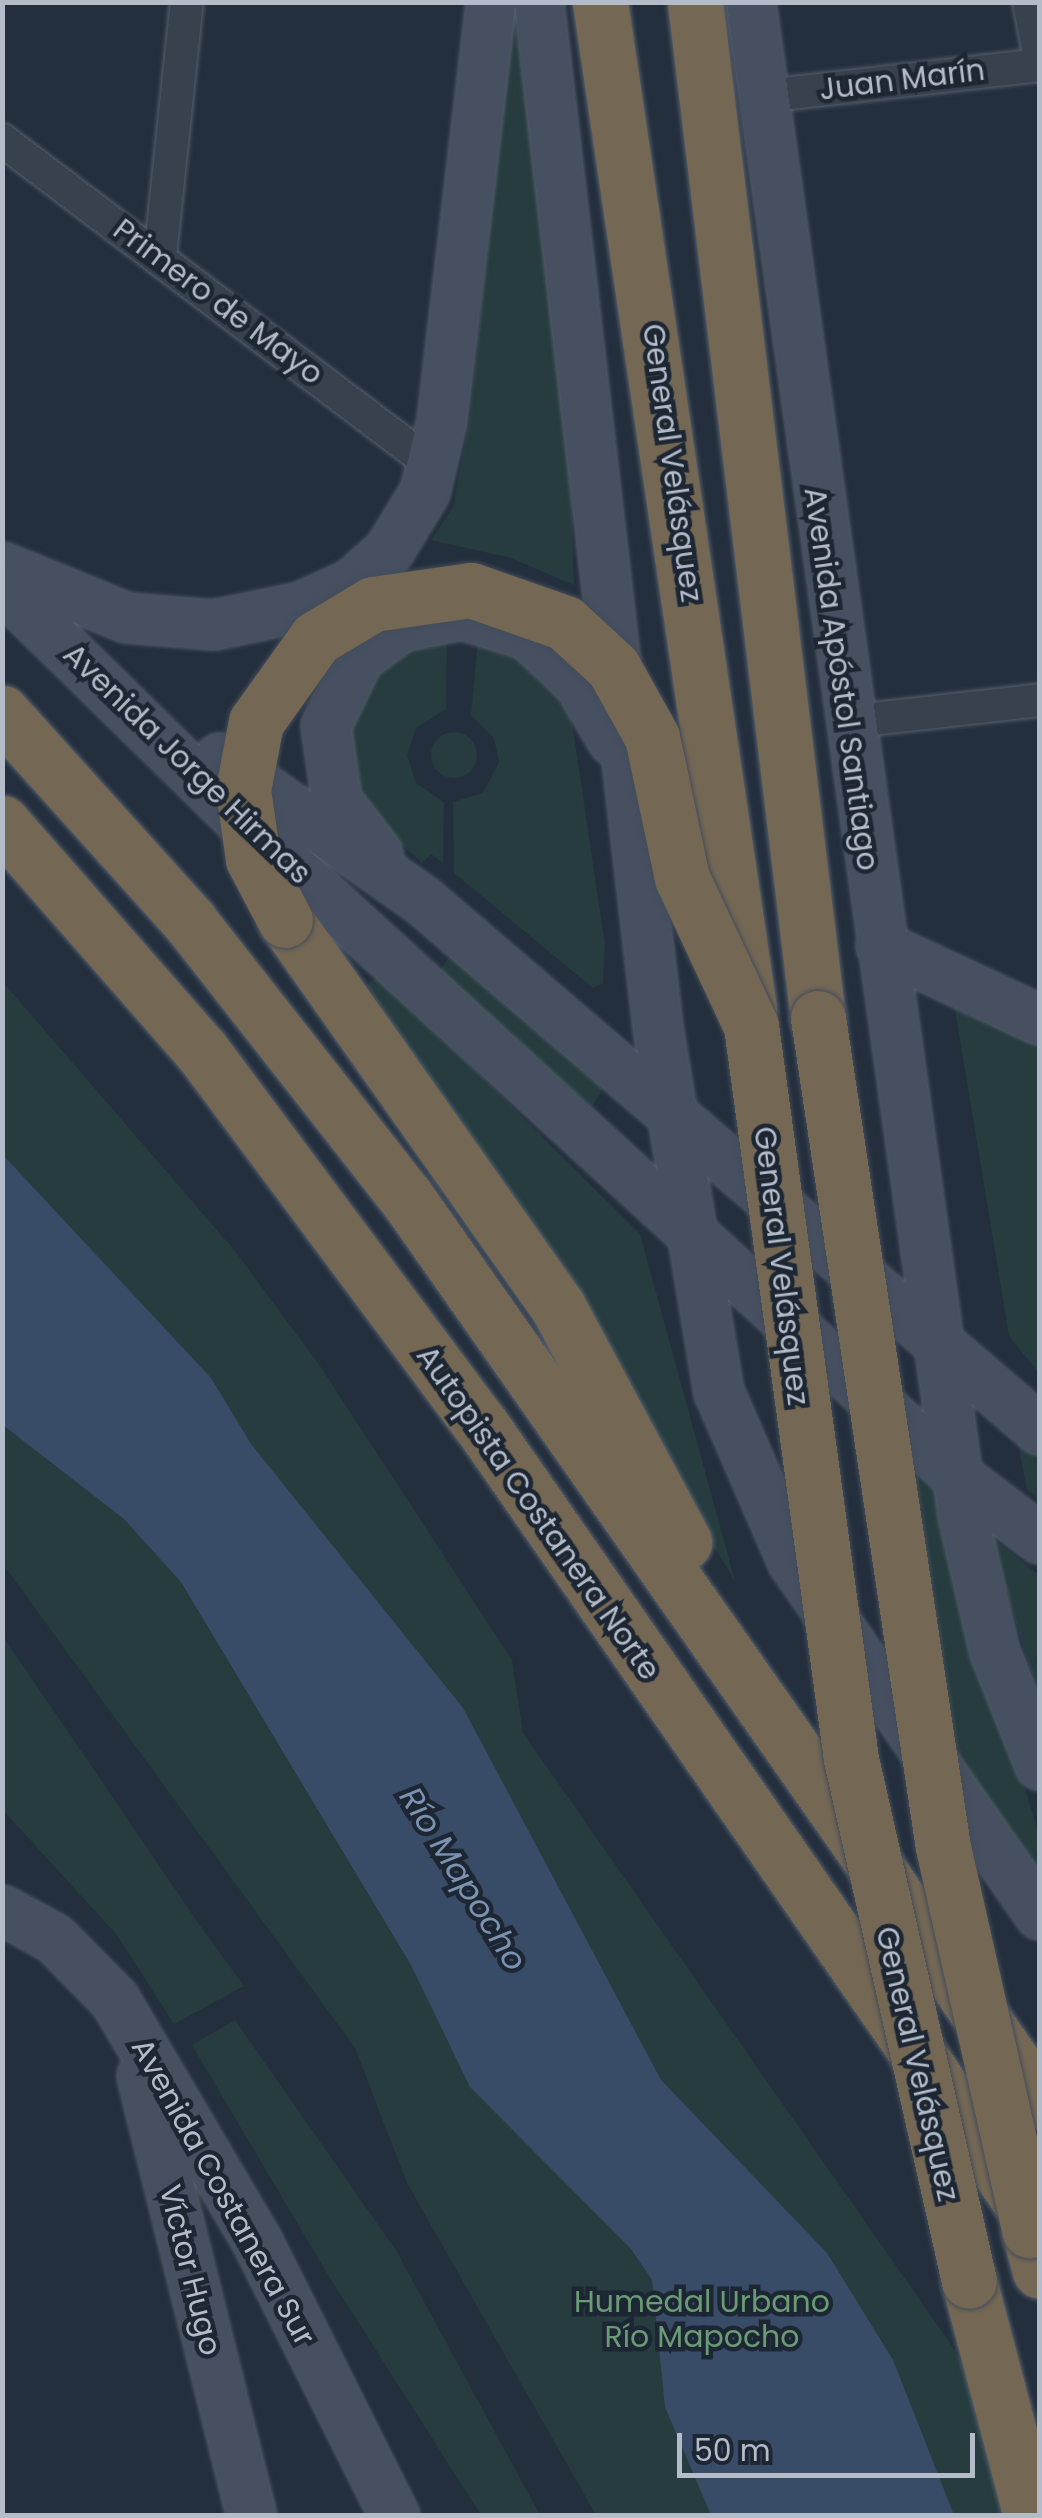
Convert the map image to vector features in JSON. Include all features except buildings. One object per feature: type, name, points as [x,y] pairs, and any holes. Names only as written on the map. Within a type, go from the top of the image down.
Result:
[{"type":"highway","name":"General Velásquez","points":[[600,2],[751,1026],[855,1778],[912,2051],[1031,2516]]},
{"type":"highway","points":[[695,2],[818,1018],[943,1847],[1040,2271]]},
{"type":"highway","points":[[751,1026],[682,878],[640,708],[591,643],[504,596],[438,589],[372,604],[316,638],[271,692],[243,790],[253,859],[285,920],[558,1306],[764,1702]]},
{"type":"highway","points":[[2,713],[324,1088],[764,1702],[1040,2101]]},
{"type":"highway","name":"Autopista Costanera Norte","points":[[2,823],[190,1037],[445,1376],[1040,2229]]},
{"type":"main road","points":[[2,567],[127,618],[214,625],[272,616],[374,567],[413,518],[432,465],[491,2]]},
{"type":"main road","points":[[540,2],[574,243],[625,766],[668,1104],[686,1225],[719,1392],[762,1501],[794,1562],[1040,1915]]},
{"type":"main road","name":"Avenida Apóstol Santiago","points":[[751,2],[845,722],[944,1353],[957,1476],[995,1652],[1040,1765]]},
{"type":"main road","points":[[2,587],[54,636]]},
{"type":"main road","points":[[422,900],[350,824],[328,777],[333,701],[379,640],[427,618],[463,615],[528,636],[579,683],[625,766]]},
{"type":"main road","name":"Avenida Jorge Hirmas","points":[[54,636],[422,900],[668,1104],[944,1353],[1040,1430]]},
{"type":"main road","name":"Avenida Jorge Hirmas","points":[[54,636],[170,756],[957,1476],[1040,1539]]},
{"type":"main road","points":[[881,946],[1040,1020]]},
{"type":"main road","name":"Avenida Costanera Sur","points":[[2,1910],[79,1959],[128,2024],[257,2241],[391,2515]]},
{"type":"main road","name":"Víctor Hugo","points":[[128,2024],[252,2516]]},
{"type":"street","points":[[160,257],[187,2]]},
{"type":"street","points":[[1030,2],[1040,62]]},
{"type":"street","name":"Juan Marín","points":[[764,96],[1040,62]]},
{"type":"street","name":"Primero de Mayo","points":[[2,140],[432,465]]},
{"type":"street","points":[[845,722],[1040,700]]},
{"type":"green space","points":[[512,3],[568,377],[574,585],[511,558],[431,540],[453,507],[470,417]]},
{"type":"green space","points":[[447,629],[446,709],[416,728],[407,755],[416,783],[444,802],[443,863],[431,854],[422,863],[378,823],[349,776],[345,730],[372,668]]},
{"type":"green space","points":[[479,630],[500,633],[568,695],[605,945],[603,983],[593,988],[454,873],[453,802],[483,793],[499,762],[494,738],[471,715]]},
{"type":"green space","points":[[454,732],[471,738],[477,755],[471,772],[454,778],[437,772],[431,755],[437,738]]},
{"type":"green space","points":[[453,952],[608,1081],[592,1106],[435,977]]},
{"type":"green space","points":[[380,975],[640,1234],[735,1581],[367,985]]},
{"type":"green space","name":"Humedal Urbano Río Mapocho","points":[[2,981],[235,1251],[320,1366],[512,1660],[523,1733],[950,2343],[1039,2487],[1039,2515],[596,2515],[407,2183],[355,2048],[3,1564]]},
{"type":"green space","points":[[955,1009],[1039,1043],[1039,1373],[1009,1336]]},
{"type":"green space","points":[[1017,1438],[1039,1456],[1039,1500],[1027,1490]]},
{"type":"green space","points":[[905,1460],[935,1490],[1039,1835],[1039,1878],[947,1746]]},
{"type":"green space","points":[[990,1536],[1039,1575],[1039,1696],[1025,1653]]},
{"type":"green space","points":[[2,1635],[244,1986],[174,2024],[117,1935],[3,1810]]},
{"type":"green space","points":[[235,2020],[397,2252],[540,2515],[481,2515],[325,2270],[192,2045]]},
{"type":"water","name":"Río Mapocho","points":[[3,1155],[211,1378],[251,1444],[463,1708],[661,2080],[827,2253],[893,2360],[954,2515],[711,2515],[665,2407],[652,2280],[631,2249],[470,2087],[411,1965],[181,1582],[124,1519],[3,1425]]}]
